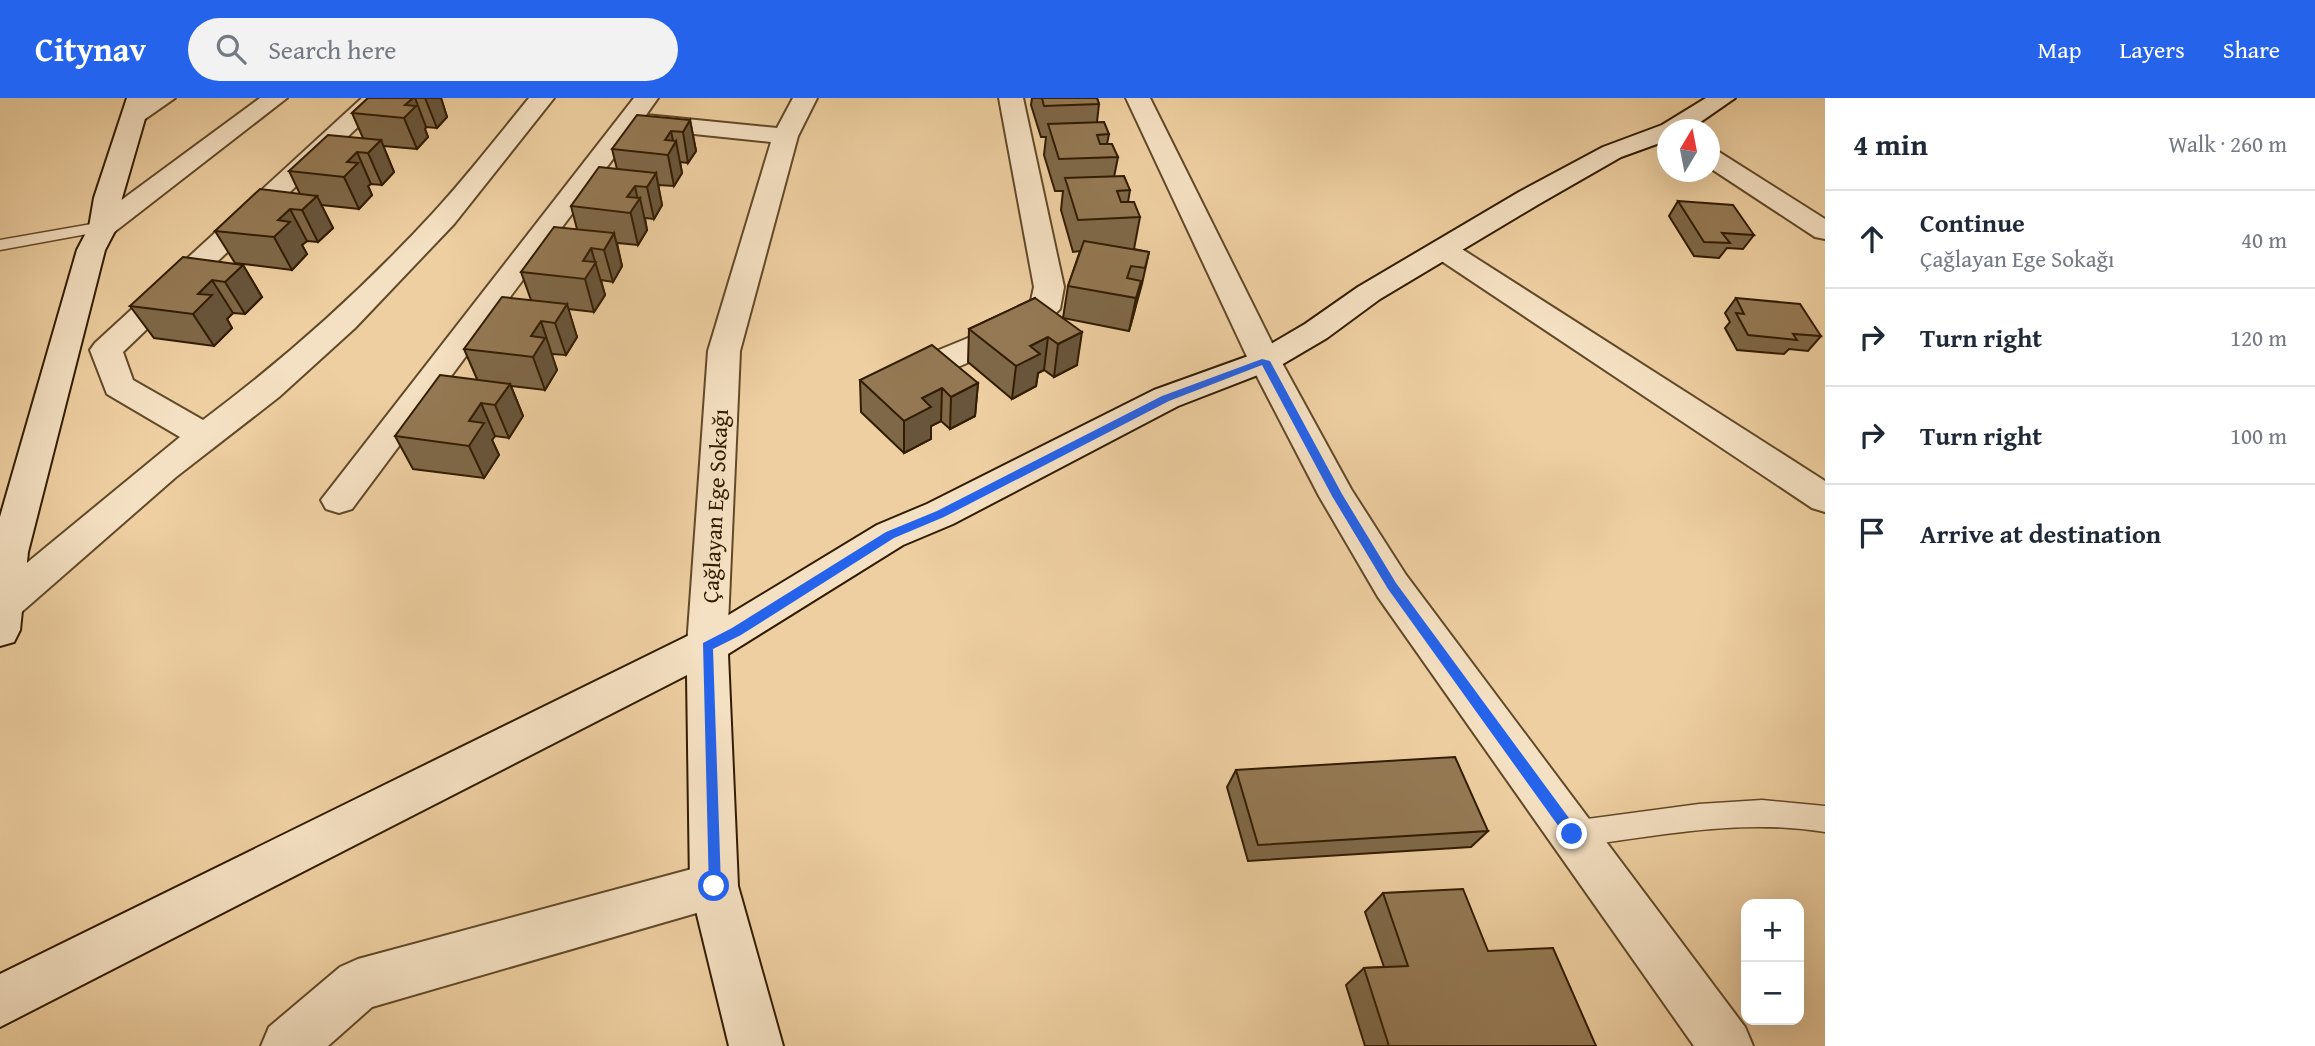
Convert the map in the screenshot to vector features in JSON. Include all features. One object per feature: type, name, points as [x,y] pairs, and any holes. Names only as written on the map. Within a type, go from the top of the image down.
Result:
[{"type":"street","points":[[1,617],[4,553],[91,250],[103,227],[108,198],[137,106],[163,98]]},
{"type":"street","points":[[103,227],[275,98]]},
{"type":"street","points":[[206,437],[119,386],[106,350],[376,98]]},
{"type":"street","points":[[1,617],[164,468],[206,437],[344,321],[444,218],[542,98]]},
{"type":"street","name":"Çağlayan Ege Sokağı","points":[[756,1046],[714,886],[707,646],[724,351],[785,136],[805,98]]},
{"type":"street","points":[[877,389],[1023,327],[1045,309],[1047,277],[1011,98]]},
{"type":"street","points":[[1138,98],[1265,361],[1337,496],[1392,586],[1726,1046]]},
{"type":"street","points":[[1688,119],[1723,98]]},
{"type":"street","points":[[339,500],[637,109],[785,136]]},
{"type":"street","points":[[0,1001],[736,631],[890,535],[940,514],[1166,398],[1265,361],[1316,331],[1369,293],[1529,198],[1612,152],[1657,135]]},
{"type":"street","points":[[1720,163],[1825,231]]},
{"type":"street","points":[[1444,250],[1825,499]]},
{"type":"street","points":[[288,1046],[358,985],[714,886]]},
{"type":"lane","points":[[0,245],[103,227]]},
{"type":"lane","points":[[1572,834],[1696,817],[1763,813],[1825,819]]},
{"type":"building","points":[[368,98],[413,98],[405,105],[416,106],[404,118],[352,113]]},
{"type":"building","points":[[1042,98],[1097,98],[1099,104],[1044,106]]},
{"type":"building","points":[[637,115],[690,120],[683,132],[671,131],[665,140],[676,141],[668,155],[612,149]]},
{"type":"building","points":[[1104,122],[1109,134],[1097,135],[1100,144],[1112,144],[1118,157],[1059,159],[1048,124]]},
{"type":"building","points":[[328,135],[381,140],[368,153],[357,152],[347,162],[358,163],[344,177],[289,171]]},
{"type":"building","points":[[599,167],[656,173],[647,187],[635,186],[627,197],[640,198],[630,213],[571,206]]},
{"type":"building","points":[[1124,176],[1130,190],[1117,191],[1121,202],[1134,202],[1140,217],[1078,220],[1065,178]]},
{"type":"building","points":[[260,189],[317,196],[302,210],[290,209],[278,220],[290,222],[274,237],[215,231]]},
{"type":"building","points":[[1678,201],[1733,205],[1754,235],[1722,233],[1730,243],[1704,242]]},
{"type":"building","points":[[554,227],[614,233],[604,250],[591,248],[583,261],[596,262],[585,279],[521,272]]},
{"type":"building","points":[[1084,241],[1149,252],[1145,268],[1131,266],[1127,278],[1141,281],[1136,298],[1068,286]]},
{"type":"building","points":[[183,257],[243,265],[225,282],[212,280],[198,294],[212,295],[193,314],[130,306]]},
{"type":"building","points":[[502,297],[567,304],[555,323],[541,321],[531,336],[545,338],[533,357],[464,349]]},
{"type":"building","points":[[1035,298],[1082,332],[1058,344],[1048,337],[1030,346],[1040,354],[1016,366],[969,329]]},
{"type":"building","points":[[1736,298],[1800,304],[1821,336],[1793,334],[1797,340],[1748,335],[1736,313],[1744,314]]},
{"type":"building","points":[[932,345],[978,383],[951,397],[942,388],[922,398],[931,407],[904,421],[860,380]]},
{"type":"building","points":[[440,375],[510,384],[495,405],[481,403],[469,421],[484,423],[469,446],[395,436]]},
{"type":"building","points":[[1455,757],[1488,831],[1258,845],[1236,770]]},
{"type":"building","points":[[1463,889],[1488,951],[1553,948],[1596,1046],[1389,1046],[1364,968],[1408,966],[1383,893]]},
{"type":"route","points":[[714,886],[707,646],[736,631],[890,535],[940,514],[1166,398],[1265,361],[1337,496],[1392,586],[1572,834]]}]
